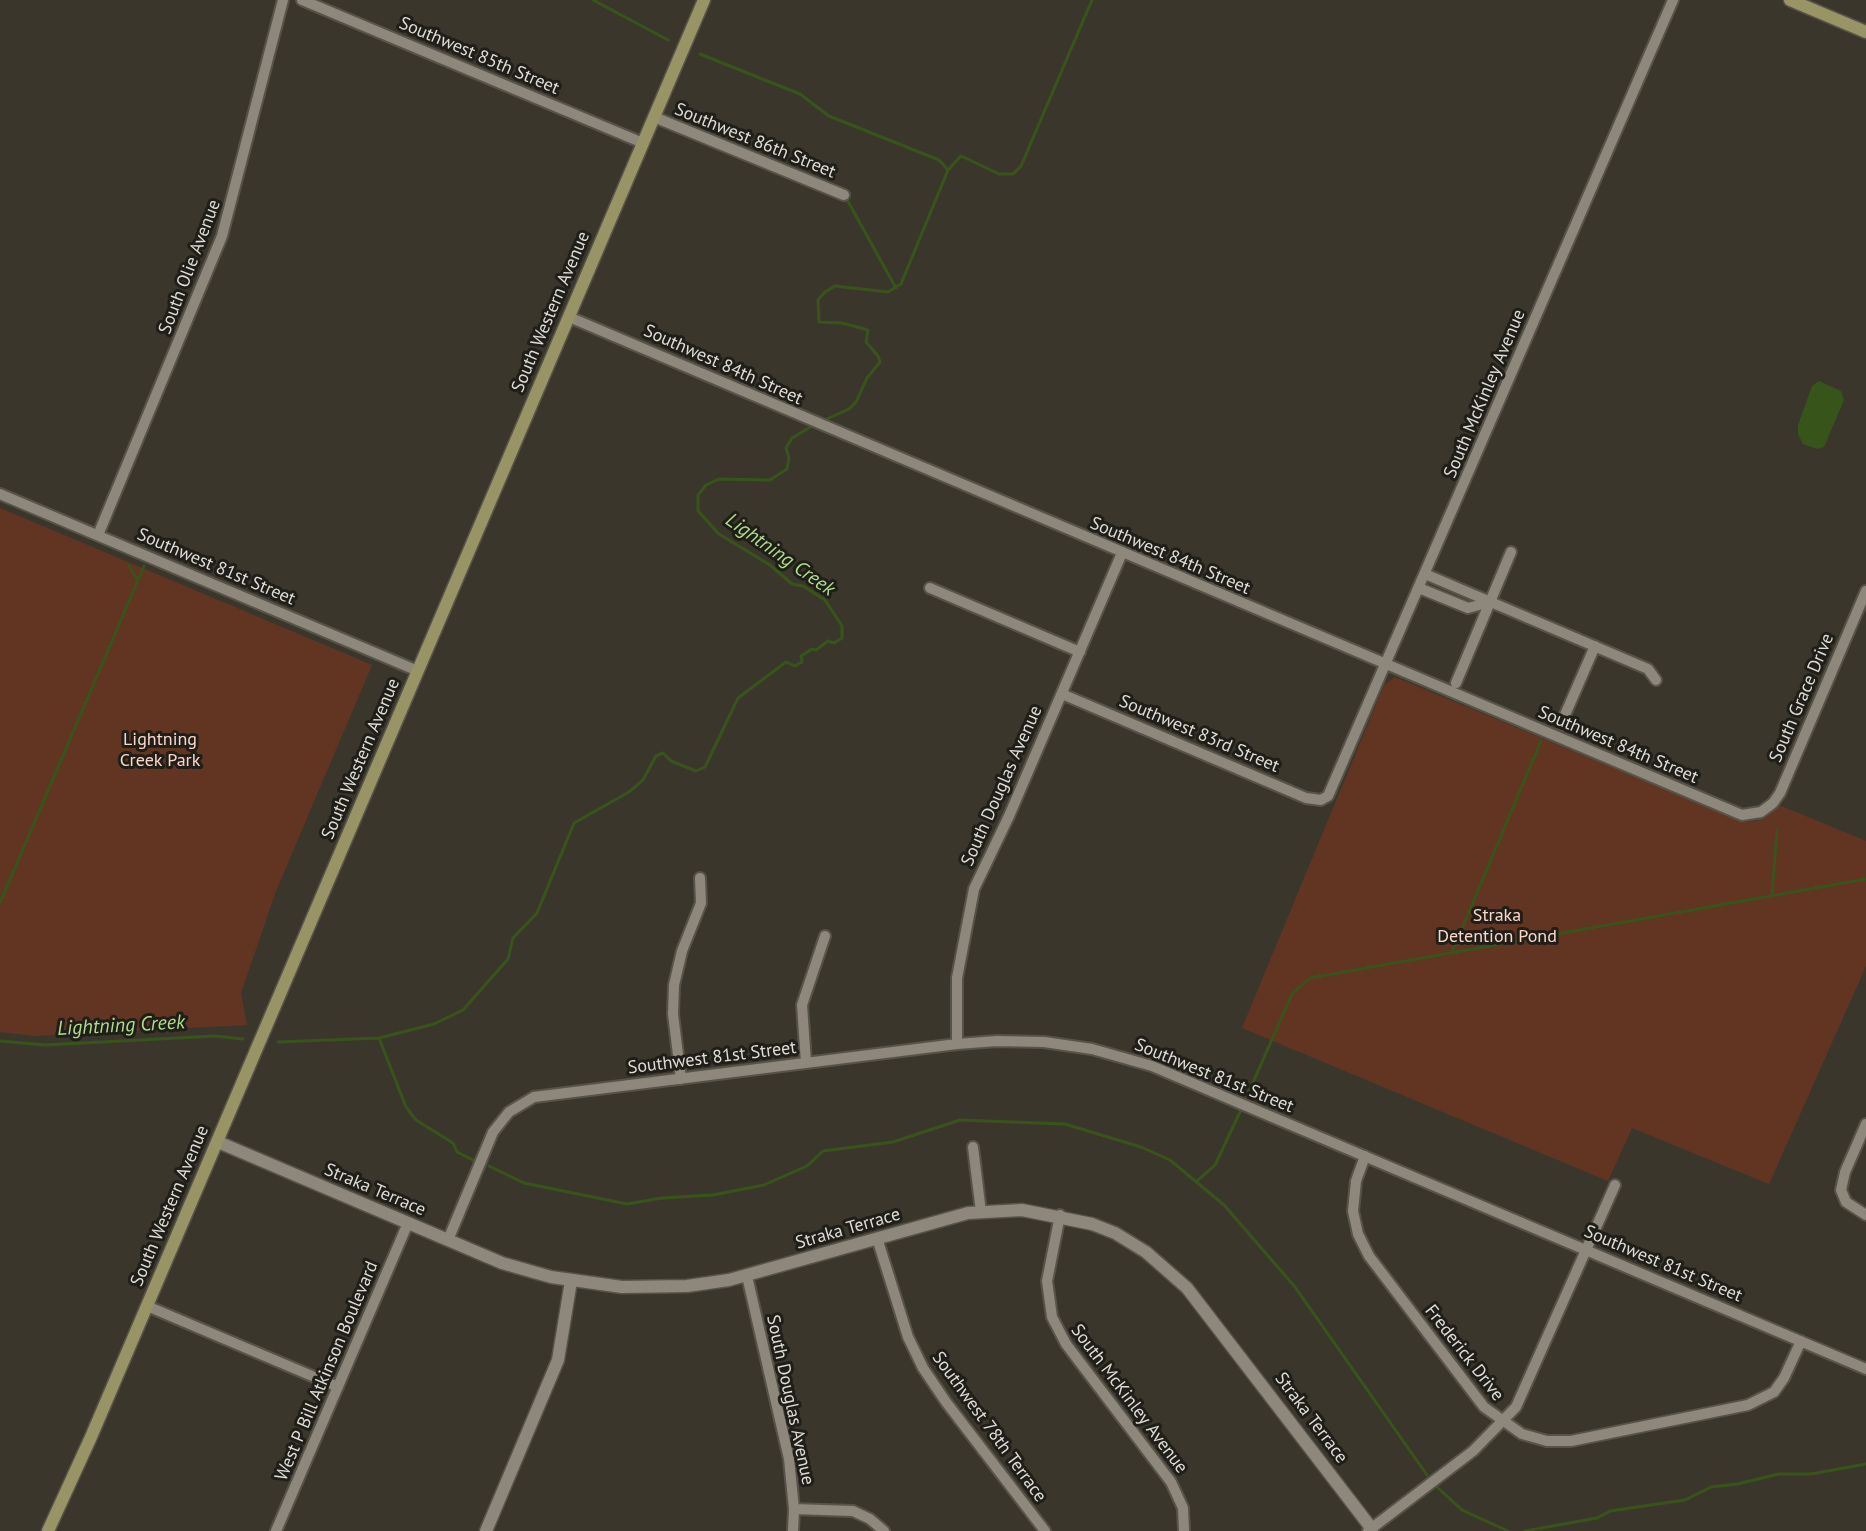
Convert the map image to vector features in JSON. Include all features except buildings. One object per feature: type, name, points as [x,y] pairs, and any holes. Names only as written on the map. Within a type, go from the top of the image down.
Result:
[{"type":"main road","name":"South Western Avenue","points":[[48,1531],[218,1142],[704,0]]},
{"type":"main road","points":[[1790,0],[1866,32]]},
{"type":"street","name":"South Olie Avenue","points":[[98,535],[215,255],[232,204],[284,0]]},
{"type":"street","name":"Southwest 85th Street","points":[[302,0],[643,143]]},
{"type":"street","name":"South McKinley Avenue","points":[[1324,798],[1334,787],[1673,0]]},
{"type":"street","name":"Southwest 86th Street","points":[[654,117],[844,195]]},
{"type":"street","name":"Southwest 84th Street","points":[[569,317],[1734,812],[1748,816],[1761,812]]},
{"type":"street","name":"Southwest 81st Street","points":[[0,494],[418,671]]},
{"type":"street","points":[[1456,683],[1511,552]]},
{"type":"street","name":"South Douglas Avenue","points":[[957,1044],[957,978],[971,899],[1122,553]]},
{"type":"street","points":[[1425,574],[1648,669],[1656,680]]},
{"type":"street","points":[[930,588],[1080,652]]},
{"type":"street","points":[[1419,588],[1468,608],[1490,602]]},
{"type":"street","name":"South Grace Drive","points":[[1761,812],[1773,803],[1780,792],[1866,591]]},
{"type":"street","points":[[1561,724],[1595,646]]},
{"type":"street","name":"Southwest 83rd Street","points":[[1062,694],[1306,798],[1324,798]]},
{"type":"street","points":[[681,1079],[673,1014],[674,985],[682,951],[701,903],[700,878]]},
{"type":"street","points":[[806,1063],[802,1005],[825,936]]},
{"type":"street","name":"Southwest 81st Street","points":[[448,1240],[493,1132],[518,1105],[546,1095],[957,1044],[997,1041],[1044,1042],[1114,1054],[1180,1077],[1866,1369]]},
{"type":"street","points":[[1866,1124],[1843,1178],[1842,1196],[1849,1205],[1866,1215]]},
{"type":"street","name":"Straka Terrace","points":[[218,1142],[502,1263],[571,1281],[653,1288],[708,1284],[747,1276],[877,1238],[981,1212],[1022,1210],[1060,1215],[1116,1233],[1146,1252],[1179,1279],[1211,1317],[1371,1530]]},
{"type":"street","points":[[972,1147],[981,1212]]},
{"type":"street","name":"Frederick Drive","points":[[1365,1156],[1356,1181],[1353,1211],[1365,1250],[1475,1397],[1503,1423],[1536,1439],[1571,1441],[1748,1405],[1767,1397],[1780,1384],[1801,1341]]},
{"type":"street","points":[[1371,1530],[1473,1451],[1503,1423],[1516,1407],[1527,1388],[1615,1185]]},
{"type":"street","name":"South McKinley Avenue","points":[[1060,1215],[1047,1281],[1052,1317],[1066,1344],[1171,1482],[1183,1508],[1184,1531]]},
{"type":"street","name":"West P Bill Atkinson Boulevard","points":[[276,1531],[408,1223]]},
{"type":"street","name":"Southwest 78th Terrace","points":[[877,1238],[908,1337],[923,1368],[946,1402],[1045,1531]]},
{"type":"street","name":"South Douglas Avenue","points":[[747,1276],[789,1459],[794,1509],[793,1531]]},
{"type":"street","points":[[486,1531],[558,1360],[571,1281]]},
{"type":"street","points":[[147,1306],[338,1387]]},
{"type":"street","points":[[794,1509],[853,1511],[870,1518],[884,1531]]},
{"type":"green space","name":"Lightning Creek Park","points":[[0,508],[372,665],[276,891],[241,993],[247,1025],[35,1036],[0,1032]]},
{"type":"green space","name":"Straka Detention Pond","points":[[1395,677],[1743,822],[1756,821],[1779,805],[1866,841],[1866,966],[1769,1184],[1632,1128],[1608,1181],[1242,1028],[1384,685]]},
{"type":"shaded area","points":[[1819,381],[1841,391],[1844,400],[1824,447],[1817,449],[1803,444],[1798,434],[1798,425],[1812,386]]},
{"type":"waterway","name":"Lightning Creek","points":[[593,0],[668,40]]},
{"type":"waterway","name":"Lightning Creek","points":[[820,422],[849,409],[856,402],[867,378],[880,362],[878,356],[866,342],[868,330],[842,323],[819,322],[818,300],[835,286],[888,292],[901,284],[948,170],[961,156],[999,174],[1013,174],[1021,166],[1092,0]]},
{"type":"waterway","name":"Lightning Creek","points":[[700,54],[800,94],[829,116],[939,160],[948,170]]},
{"type":"waterway","points":[[845,196],[896,288]]},
{"type":"waterway","name":"Lightning Creek","points":[[278,1042],[379,1038],[434,1024],[463,1010],[508,959],[513,938],[537,913],[574,823],[629,792],[643,780],[656,756],[663,753],[671,761],[696,771],[705,767],[738,698],[786,662],[795,666],[802,662],[801,656],[812,649],[816,650],[828,641],[834,643],[842,638],[842,626],[825,600],[803,586],[792,584],[770,565],[719,534],[698,511],[698,495],[706,485],[719,479],[770,480],[787,469],[789,458],[786,448],[792,438],[814,425]]},
{"type":"waterway","points":[[129,566],[137,579]]},
{"type":"waterway","points":[[0,903],[144,566]]},
{"type":"waterway","points":[[1452,952],[1541,741]]},
{"type":"waterway","points":[[1772,894],[1777,830]]},
{"type":"waterway","points":[[1247,1096],[1292,994],[1310,978],[1866,879]]},
{"type":"waterway","name":"Lightning Creek","points":[[0,1041],[45,1045],[215,1036],[243,1039]]},
{"type":"waterway","points":[[379,1038],[406,1107],[416,1120],[453,1143],[457,1152],[473,1160]]},
{"type":"waterway","points":[[1197,1181],[1215,1165],[1240,1112]]},
{"type":"waterway","points":[[489,1166],[524,1183],[627,1204],[662,1198],[713,1195],[764,1185],[807,1166],[823,1151],[893,1142],[960,1120],[1065,1124],[1141,1147],[1170,1160],[1224,1205],[1295,1287],[1427,1475]]},
{"type":"waterway","points":[[1525,1531],[1597,1518],[1610,1511],[1685,1500],[1711,1487],[1737,1484],[1779,1474],[1811,1474],[1866,1464]]},
{"type":"waterway","points":[[1438,1488],[1462,1510],[1508,1531]]}]
